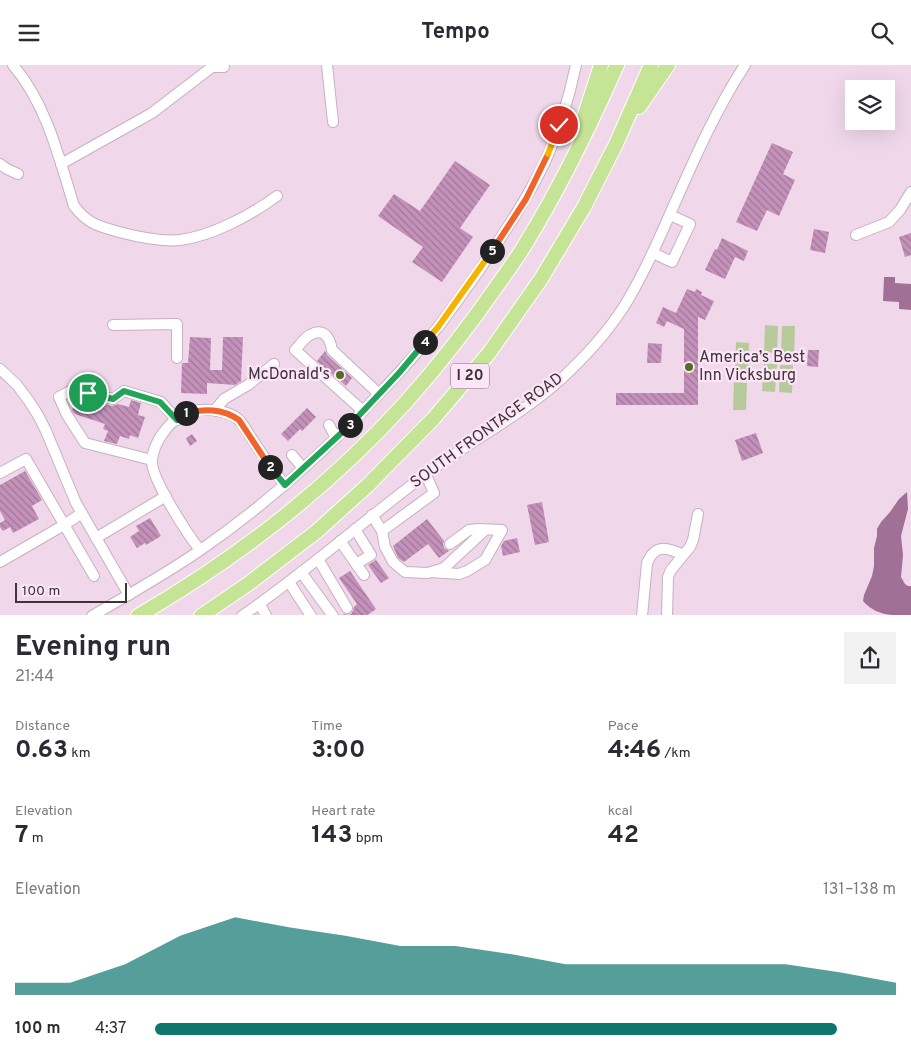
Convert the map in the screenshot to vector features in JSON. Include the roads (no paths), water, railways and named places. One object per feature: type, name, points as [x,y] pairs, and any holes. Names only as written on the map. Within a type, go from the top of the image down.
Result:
[{"type":"highway","points":[[556,193],[583,121],[601,65]]},
{"type":"highway","name":"I 20","points":[[138,615],[171,597],[265,531],[318,487],[364,445],[406,402],[482,307],[526,244],[556,193],[617,65]]},
{"type":"highway","name":"I 20","points":[[201,615],[248,584],[316,532],[368,486],[434,418],[489,353],[541,279],[584,207],[616,144],[651,65]]},
{"type":"highway","points":[[616,144],[668,65]]},
{"type":"street","points":[[14,65],[21,74],[46,120],[74,206],[91,223],[133,236],[178,240],[206,234],[261,208],[277,196]]},
{"type":"street","points":[[327,65],[333,122]]},
{"type":"street","points":[[92,615],[129,595],[200,550],[285,485],[336,438],[399,373],[438,327],[526,199],[545,161],[559,125],[572,87],[576,65]]},
{"type":"street","name":"SOUTH FRONTAGE ROAD","points":[[242,615],[260,604],[372,515],[426,475],[534,401],[560,380],[587,352],[623,308],[653,253],[718,111],[745,65]]},
{"type":"street","points":[[61,164],[152,113],[212,67],[224,67]]},
{"type":"street","points":[[0,163],[18,174]]},
{"type":"street","points":[[856,235],[888,222],[900,210],[911,192]]},
{"type":"street","points":[[653,253],[672,262],[690,224],[670,215]]},
{"type":"street","points":[[113,325],[177,324],[177,358]]},
{"type":"street","points":[[363,411],[295,350],[309,335],[321,333],[326,335],[331,342],[332,350],[379,393]]},
{"type":"street","points":[[215,410],[224,399],[244,388],[274,364]]},
{"type":"street","points":[[0,369],[17,385],[39,417],[66,482],[129,595]]},
{"type":"street","points":[[152,460],[85,443],[66,415],[59,397],[74,389],[113,399],[124,391],[160,402],[177,420]]},
{"type":"street","points":[[200,550],[189,536],[154,474],[152,460],[158,439],[168,427],[185,413],[215,410],[232,415],[239,420],[285,485]]},
{"type":"street","points":[[329,425],[336,438]]},
{"type":"street","points":[[292,455],[304,468]]},
{"type":"street","points":[[0,473],[26,459],[94,576]]},
{"type":"street","points":[[382,531],[434,493],[426,475]]},
{"type":"street","points":[[96,538],[166,496]]},
{"type":"street","points":[[0,562],[82,513]]},
{"type":"street","points":[[372,515],[382,531],[385,547],[393,562],[405,572],[428,573],[444,568],[485,530]]},
{"type":"street","points":[[667,615],[668,577],[671,570],[690,547],[698,515]]},
{"type":"street","points":[[355,529],[371,555],[356,564]]},
{"type":"street","points":[[431,572],[459,574],[467,571],[485,560],[502,530],[469,530],[450,543]]},
{"type":"street","points":[[340,541],[364,575]]},
{"type":"street","points":[[642,615],[647,563],[651,555],[654,551],[661,549],[673,550],[683,555]]},
{"type":"street","points":[[318,559],[347,608]]},
{"type":"street","points":[[301,572],[333,615]]},
{"type":"street","points":[[289,581],[310,615]]},
{"type":"street","points":[[260,604],[266,615]]},
{"type":"place","name":"America’s Best Inn Vicksburg","points":[[689,367]]},
{"type":"place","name":"McDonald's","points":[[340,375]]}]
